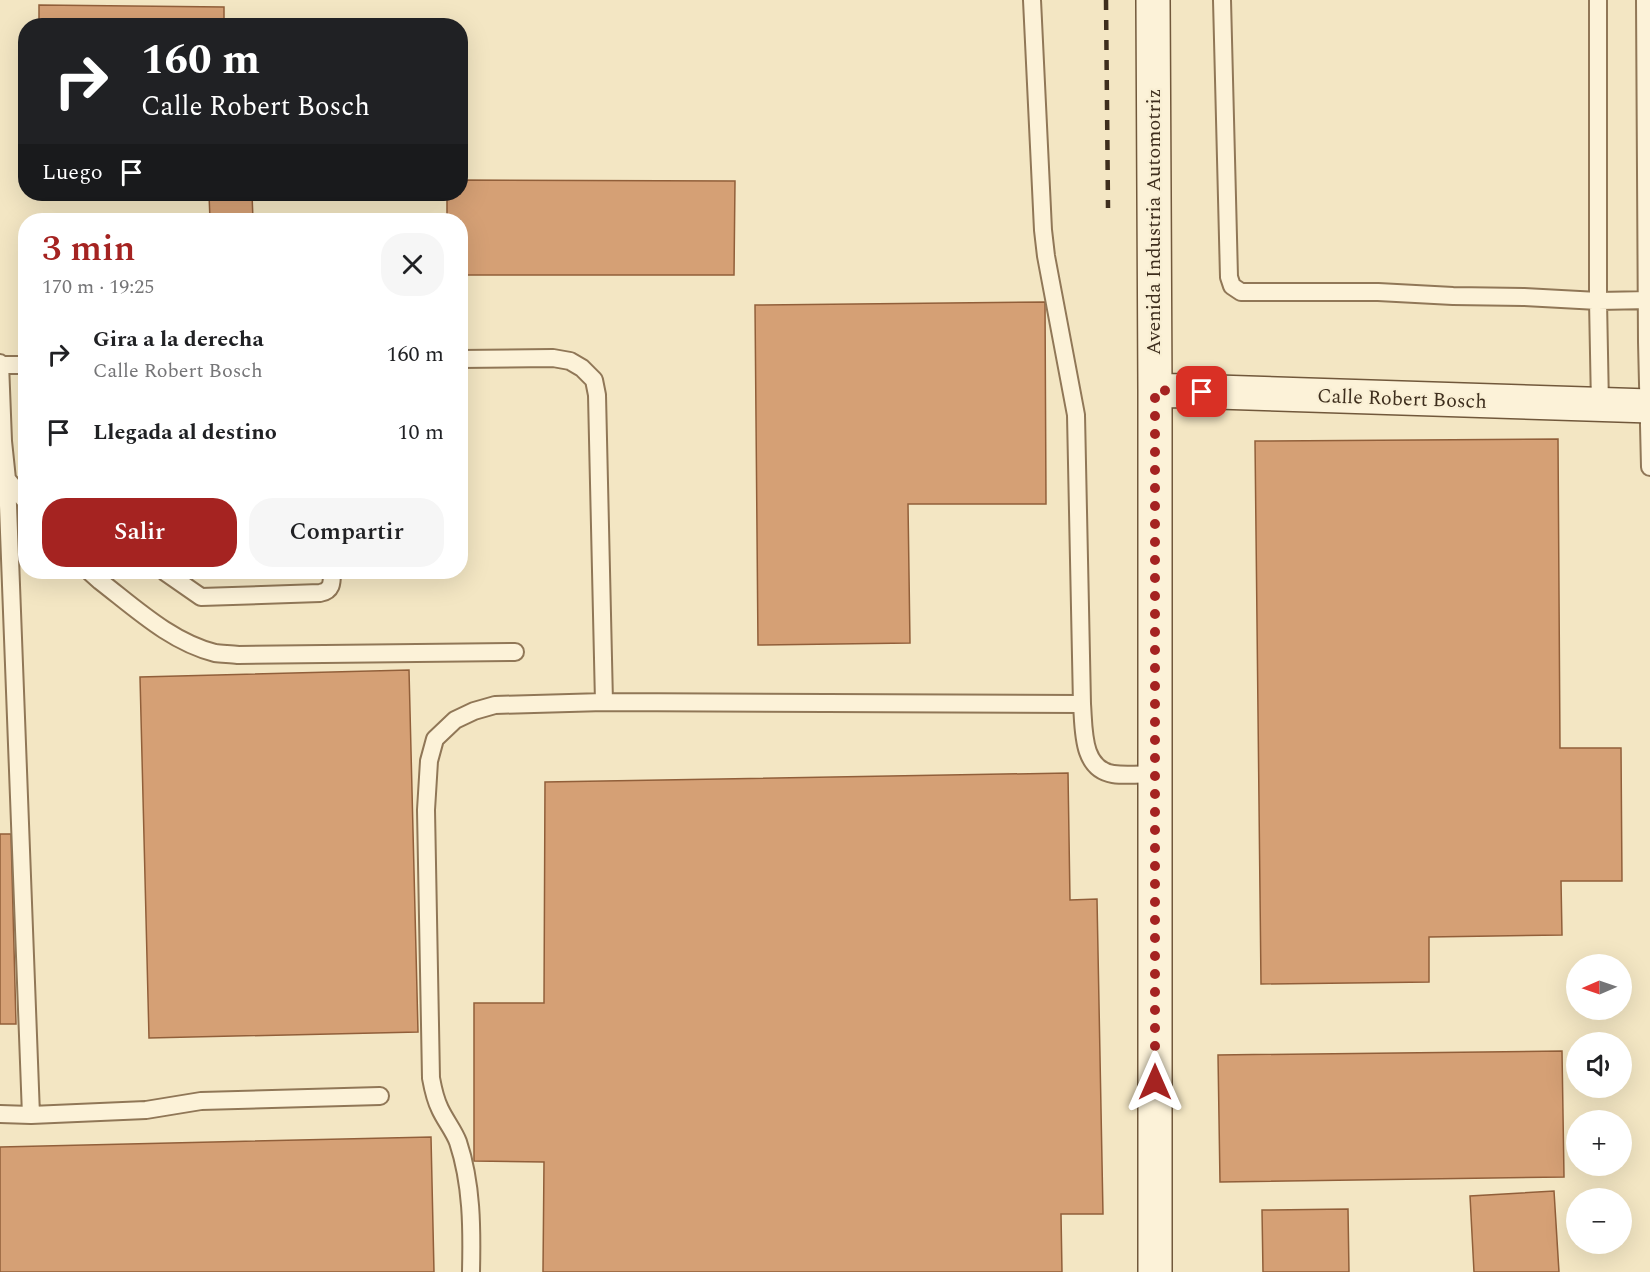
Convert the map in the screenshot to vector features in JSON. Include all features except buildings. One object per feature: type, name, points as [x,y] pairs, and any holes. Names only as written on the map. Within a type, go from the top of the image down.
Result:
[{"type":"main road","name":"Avenida Industria Automotriz","points":[[1153,0],[1155,1272]]},
{"type":"main road","name":"Calle Robert Bosch","points":[[1155,390],[1649,406]]},
{"type":"lane","points":[[1032,0],[1045,248],[1076,415],[1084,741],[1095,764],[1105,772],[1155,774]]},
{"type":"lane","points":[[1222,0],[1229,277],[1232,286],[1241,292],[1378,292],[1598,302],[1649,300]]},
{"type":"lane","points":[[1598,0],[1600,405]]},
{"type":"lane","points":[[1645,0],[1650,466]]},
{"type":"lane","points":[[468,359],[553,358],[570,361],[582,368],[594,380],[597,394],[604,702]]},
{"type":"lane","points":[[18,365],[0,364],[2,441],[7,479],[31,1115]]},
{"type":"lane","points":[[7,479],[18,492]]},
{"type":"lane","points":[[98,579],[168,633],[216,653],[250,655],[515,652]]},
{"type":"lane","points":[[175,579],[201,597],[320,593],[326,592],[331,587],[332,579]]},
{"type":"lane","points":[[471,1272],[472,1232],[466,1174],[457,1141],[440,1109],[431,1078],[426,810],[429,761],[435,739],[455,720],[495,705],[604,702],[1082,704]]},
{"type":"lane","points":[[0,1114],[31,1115],[146,1110],[201,1101],[380,1096]]},
{"type":"railway","points":[[1106,0],[1108,208]]},
{"type":"route","points":[[1155,1082],[1155,390],[1202,392]]}]
